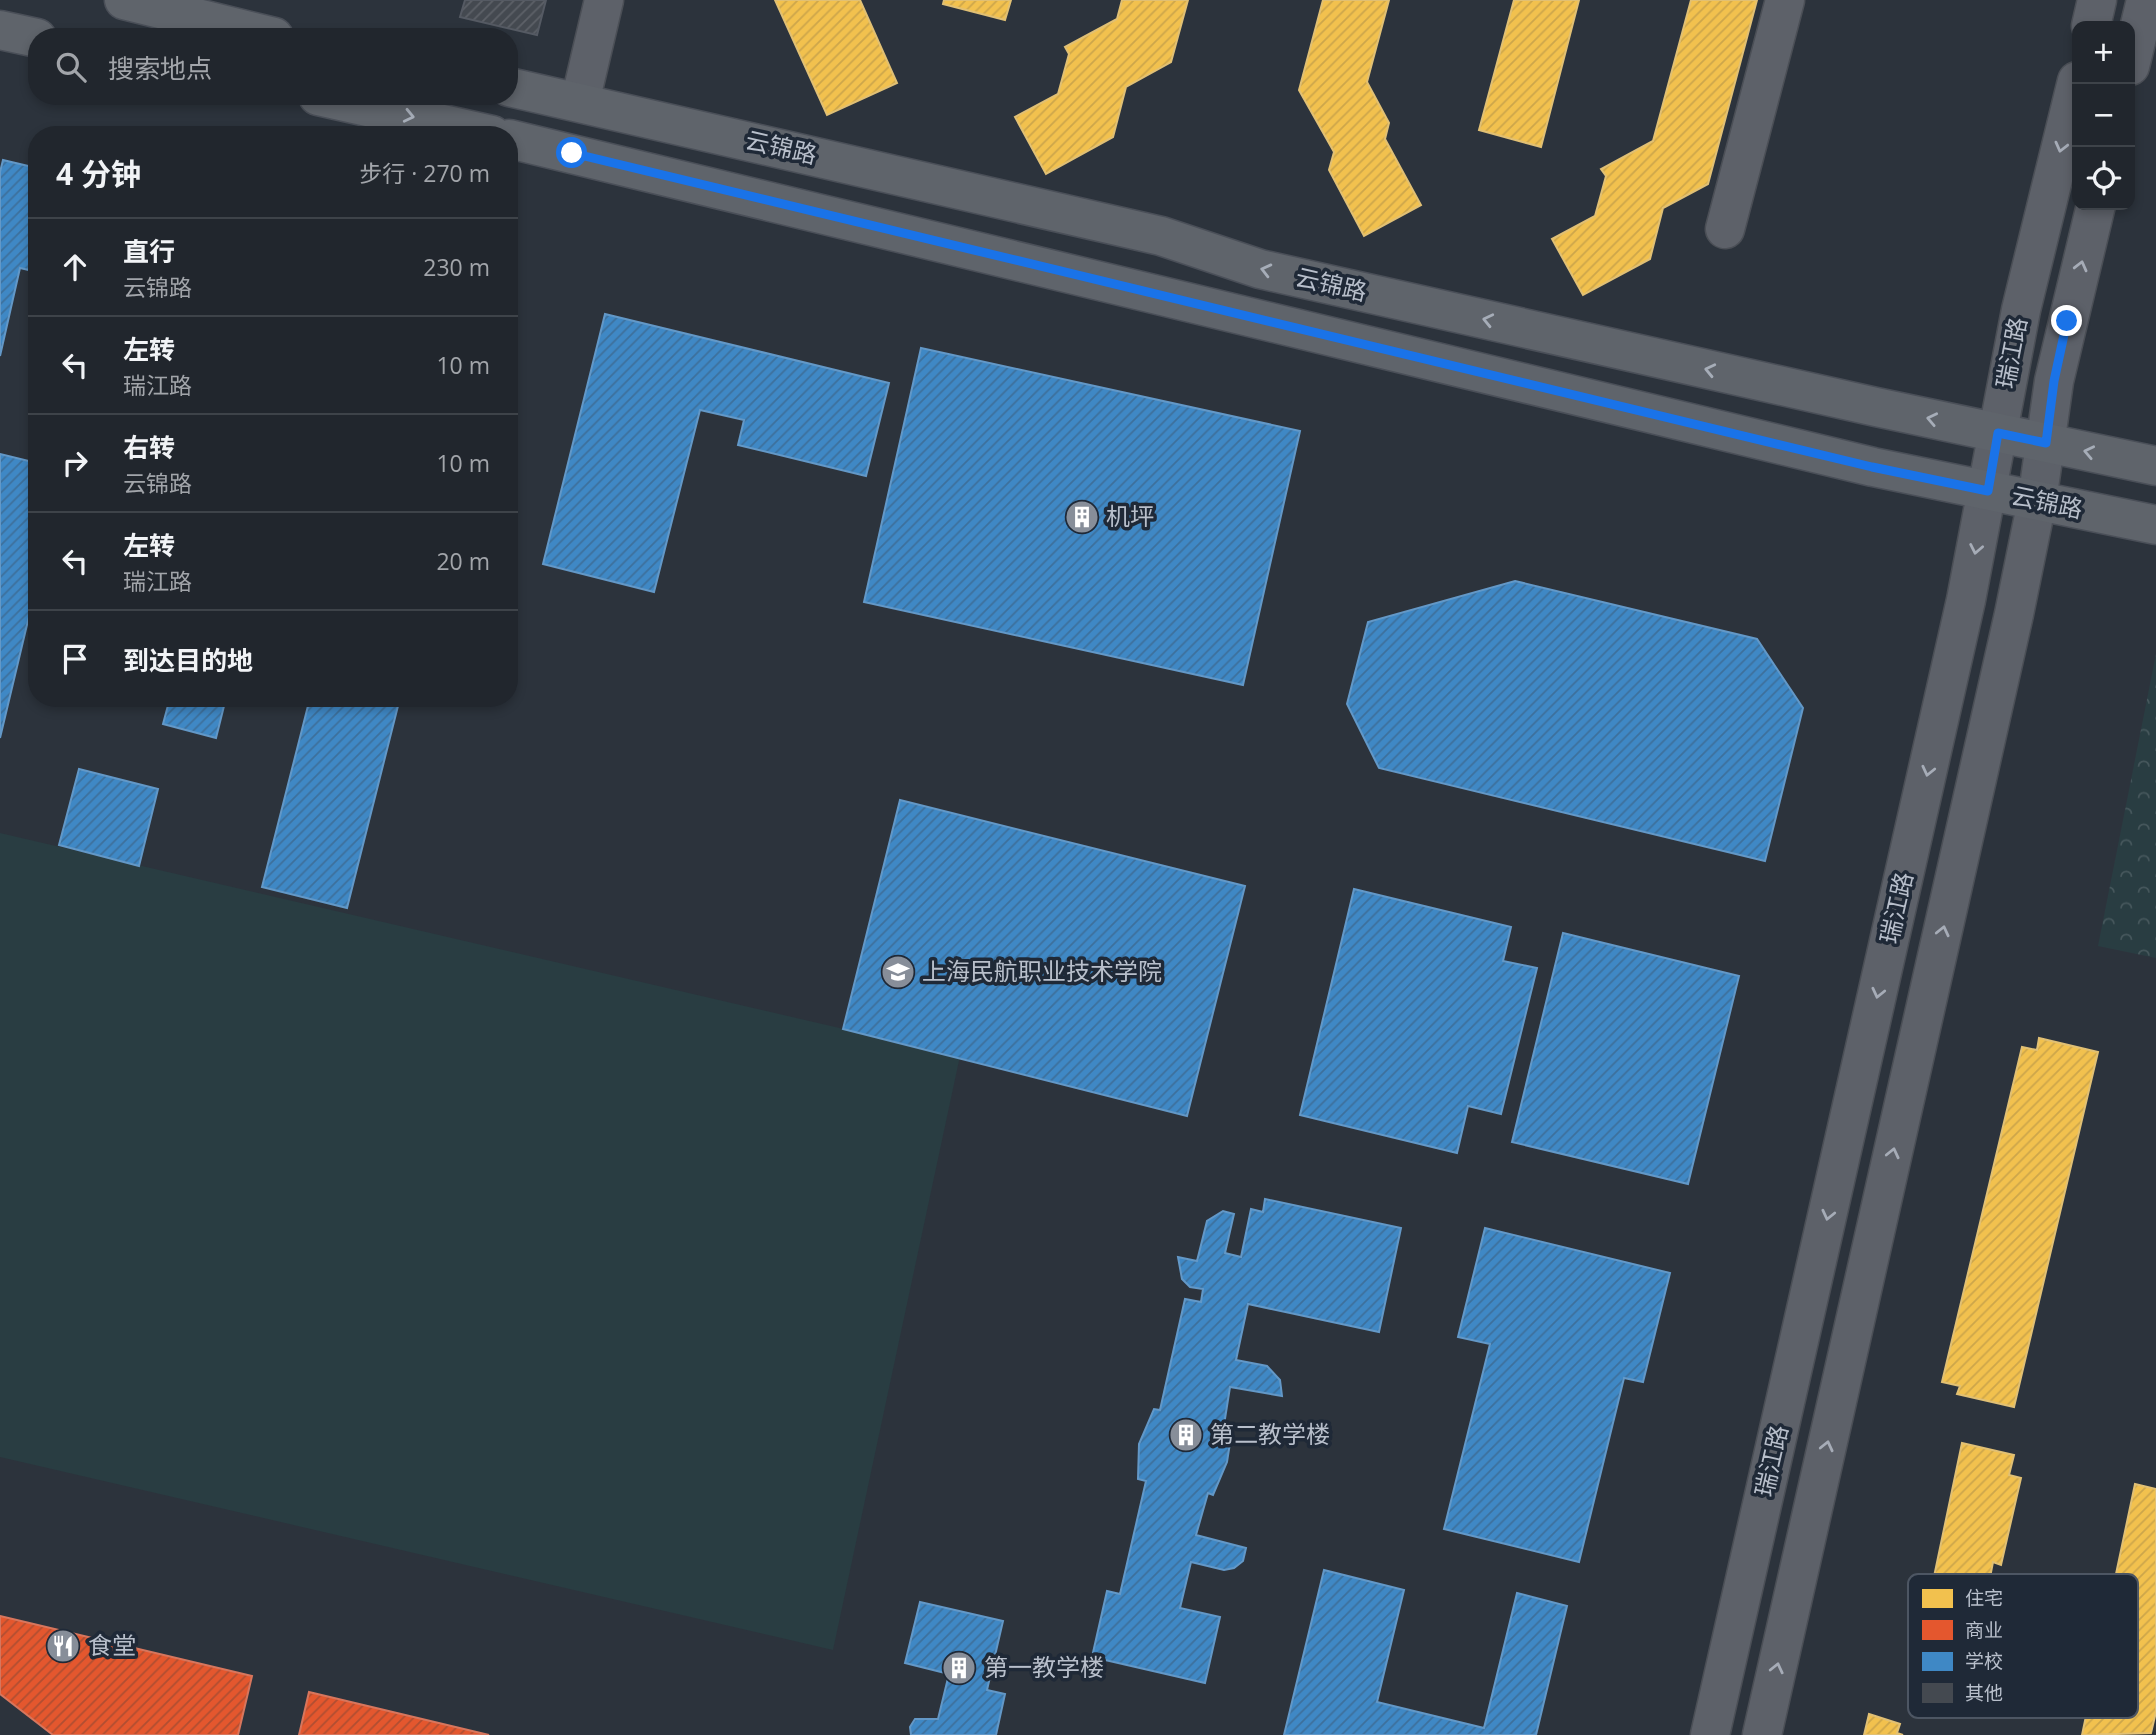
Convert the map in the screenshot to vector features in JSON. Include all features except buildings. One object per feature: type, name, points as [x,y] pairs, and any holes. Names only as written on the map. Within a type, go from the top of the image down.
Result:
[{"type":"main road","points":[[124,0],[238,28]]},
{"type":"main road","points":[[0,30],[28,36]]},
{"type":"main road","name":"云锦路","points":[[518,89],[1161,236],[1260,269],[2156,466]]},
{"type":"main road","points":[[358,105],[452,126]]},
{"type":"main road","name":"云锦路","points":[[518,141],[1872,467],[2156,525]]},
{"type":"street","points":[[580,102],[604,0]]},
{"type":"street","points":[[1725,229],[1785,0]]},
{"type":"street","points":[[2092,21],[2097,0]]},
{"type":"street","points":[[2135,45],[2146,0]]},
{"type":"street","name":"瑞江路","points":[[1710,1735],[1966,600],[2021,310],[2076,84]]},
{"type":"street","name":"瑞江路","points":[[1762,1735],[2037,501],[2057,369],[2095,210]]},
{"type":"green space","points":[[2156,654],[2156,958],[2098,946]]},
{"type":"green space","points":[[0,833],[960,1056],[833,1650],[0,1457]]},
{"type":"place","name":"机坪","points":[[1082,517]]},
{"type":"place","name":"上海民航职业技术学院","points":[[898,972]]},
{"type":"place","name":"第二教学楼","points":[[1186,1435]]},
{"type":"place","name":"食堂","points":[[63,1646]]},
{"type":"place","name":"第一教学楼","points":[[959,1668]]},
{"type":"route","points":[[572,153],[1872,467],[1988,491],[1998,433],[2046,443],[2054,381],[2067,321]]}]
